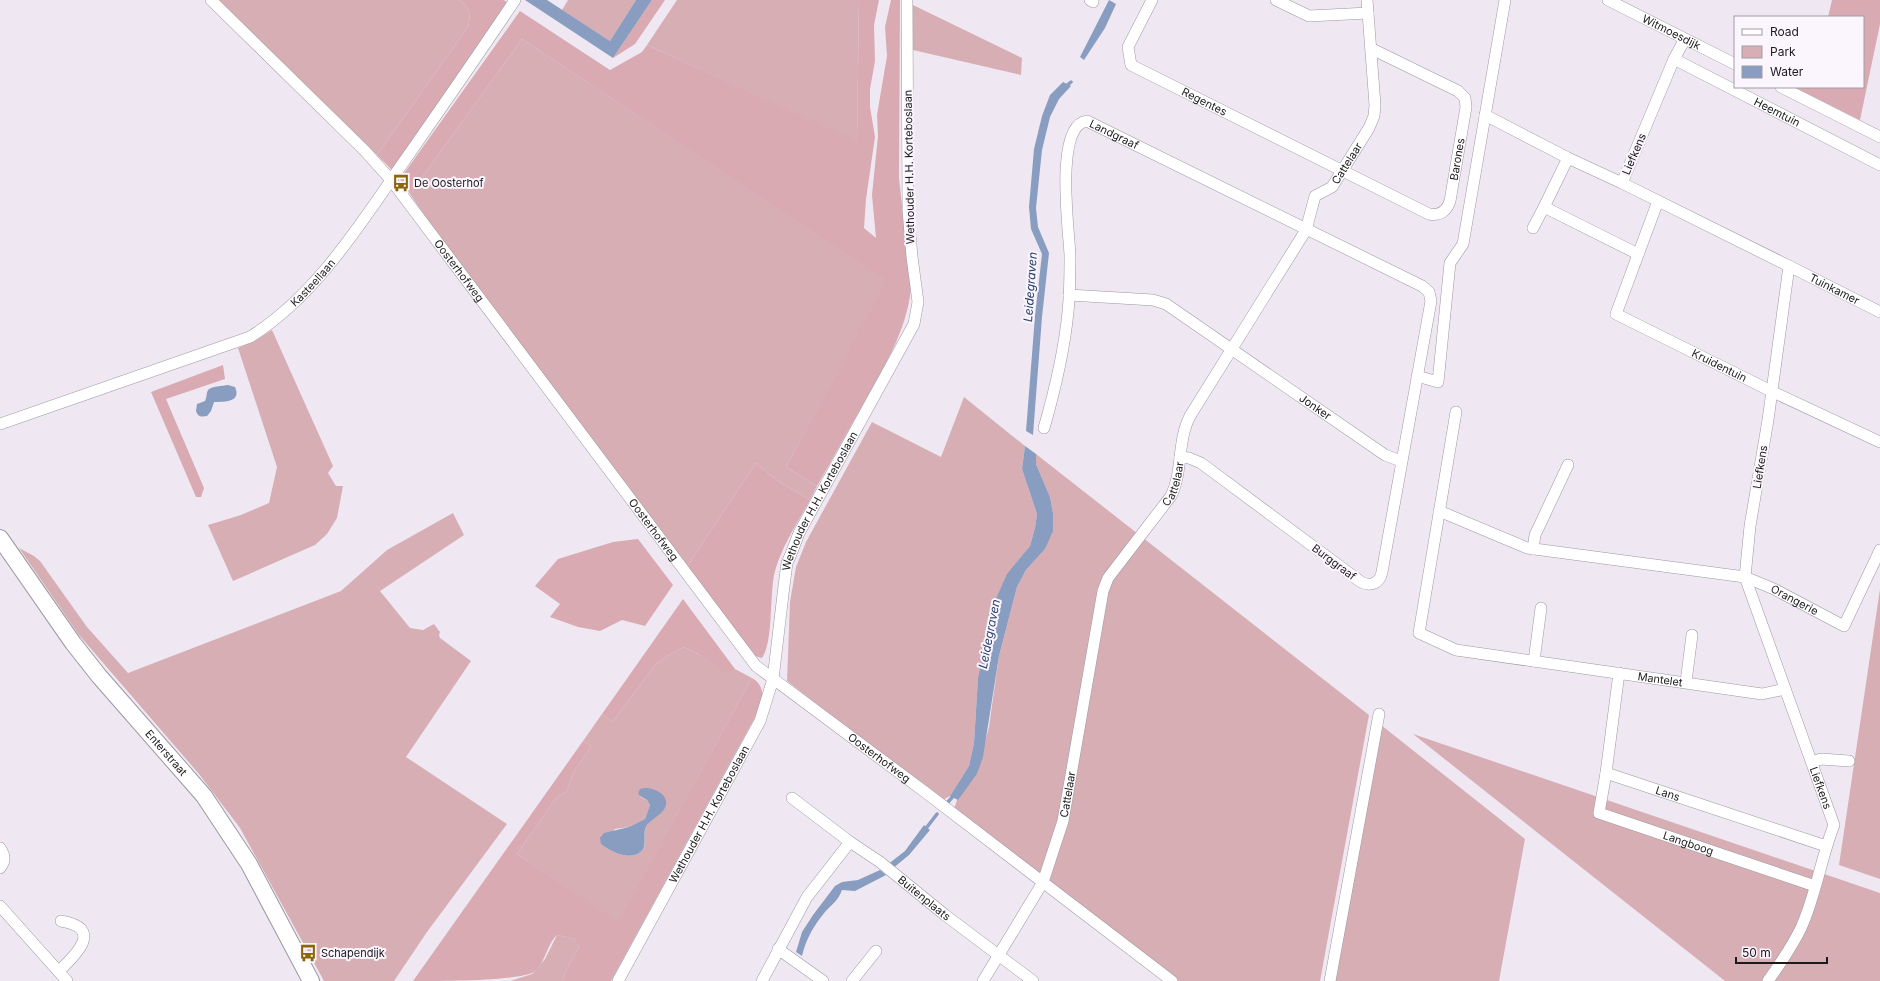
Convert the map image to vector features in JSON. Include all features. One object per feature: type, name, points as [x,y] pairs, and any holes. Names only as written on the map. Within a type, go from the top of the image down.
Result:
[{"type":"main road","name":"Enterstraat","points":[[0,538],[73,643],[103,681],[204,796],[249,864],[311,981]]},
{"type":"street","name":"Oosterhofweg","points":[[211,0],[365,151],[391,180],[756,666],[1172,981]]},
{"type":"street","name":"Kasteellaan","points":[[0,424],[250,337],[268,326],[310,288],[342,248],[391,180],[515,0]]},
{"type":"street","name":"Wethouder H.H. Korteboslaan","points":[[618,981],[760,721],[773,680],[787,563],[799,533],[911,330],[917,313],[917,286],[912,257],[908,210],[907,0]]},
{"type":"street","points":[[1090,0],[1093,2],[1093,0]]},
{"type":"street","name":"Regentes","points":[[1152,0],[1128,47],[1131,65],[1342,171]]},
{"type":"street","points":[[1276,0],[1309,16],[1368,13]]},
{"type":"street","name":"Cattelaar","points":[[982,981],[1043,882],[1063,821],[1103,591],[1108,578],[1171,496],[1180,457],[1183,434],[1188,420],[1306,230],[1315,196],[1332,187],[1369,128],[1374,116],[1372,49],[1367,0]]},
{"type":"street","points":[[1417,376],[1438,382],[1450,263],[1463,244],[1505,0]]},
{"type":"street","name":"Witmoesdijk","points":[[1608,0],[1734,64]]},
{"type":"street","name":"Liefkens","points":[[1685,39],[1674,59],[1622,183],[1789,266],[1750,526],[1744,577],[1834,825],[1826,846],[1801,928],[1789,950],[1768,981]]},
{"type":"street","name":"Barones","points":[[1342,171],[1429,214],[1438,215],[1442,213],[1448,207],[1450,201],[1466,107],[1464,98],[1458,91],[1372,49]]},
{"type":"street","name":"Heemtuin","points":[[1674,59],[1880,165]]},
{"type":"street","points":[[1783,88],[1880,137]]},
{"type":"street","points":[[1485,116],[1568,158],[1622,183]]},
{"type":"street","name":"Landgraaf","points":[[1044,428],[1061,362],[1069,295],[1070,255],[1066,172],[1075,128],[1078,124],[1084,122],[1093,123],[1306,230]]},
{"type":"street","points":[[1533,228],[1568,158]]},
{"type":"street","name":"Kruidentuin","points":[[1658,201],[1616,314],[1771,392],[1880,442]]},
{"type":"street","points":[[1544,207],[1638,254]]},
{"type":"street","name":"Burggraaf","points":[[1180,457],[1192,459],[1201,463],[1361,582],[1370,584],[1378,580],[1382,574],[1431,301],[1427,290],[1306,230]]},
{"type":"street","name":"Tuinkamer","points":[[1789,266],[1880,312]]},
{"type":"street","points":[[1069,295],[1161,302],[1231,349]]},
{"type":"street","name":"Jonker","points":[[1231,349],[1385,455],[1402,461]]},
{"type":"street","name":"Mantelet","points":[[1456,412],[1419,633],[1456,650],[1762,694],[1785,689]]},
{"type":"street","points":[[1533,549],[1536,536],[1568,465]]},
{"type":"street","points":[[1439,511],[1527,548],[1744,577]]},
{"type":"street","name":"Orangerie","points":[[1744,577],[1774,589],[1844,626],[1880,550]]},
{"type":"street","points":[[1534,661],[1541,608]]},
{"type":"street","points":[[1686,682],[1692,635]]},
{"type":"street","points":[[1606,773],[1619,673]]},
{"type":"street","points":[[1330,981],[1379,714]]},
{"type":"street","points":[[1812,762],[1821,759],[1849,761]]},
{"type":"street","name":"Lans","points":[[1606,773],[1826,846]]},
{"type":"street","name":"Langboog","points":[[1606,773],[1599,812],[1815,886]]},
{"type":"street","name":"Buitenplaats","points":[[792,798],[850,842],[880,862],[945,915],[1033,981]]},
{"type":"street","points":[[762,981],[778,949],[808,897],[850,842]]},
{"type":"street","points":[[0,848],[4,854],[3,864],[0,868]]},
{"type":"street","points":[[0,906],[60,971],[67,981]]},
{"type":"street","points":[[60,971],[79,950],[85,940],[83,932],[80,928],[73,923],[61,921]]},
{"type":"street","points":[[778,949],[823,981]]},
{"type":"street","points":[[852,981],[876,951]]},
{"type":"green space","points":[[219,0],[459,0],[467,8],[469,12],[469,19],[468,27],[377,155]]},
{"type":"green space","points":[[568,0],[636,0],[610,41],[562,10]]},
{"type":"green space","points":[[677,0],[859,0],[857,142],[647,45]]},
{"type":"green space","points":[[913,5],[1022,58],[1021,75],[913,50]]},
{"type":"green space","points":[[522,39],[887,281],[786,467],[817,486],[810,500],[778,481],[756,463],[686,568],[505,333],[410,194]]},
{"type":"green space","points":[[272,330],[333,466],[328,473],[336,486],[343,486],[337,518],[327,534],[315,545],[233,581],[208,525],[241,515],[269,503],[277,467],[238,348],[253,342]]},
{"type":"green space","points":[[964,397],[1025,446],[1022,469],[1037,514],[1030,546],[1008,574],[978,678],[974,743],[969,766],[950,796],[941,801],[787,681],[790,602],[796,567],[806,542],[872,422],[941,457]]},
{"type":"green space","points":[[1036,454],[1369,715],[1320,981],[1178,981],[954,809],[957,800],[977,774],[989,727],[999,656],[1017,587],[1026,570],[1045,549],[1053,513],[1050,497],[1036,464]]},
{"type":"green space","points":[[453,513],[464,535],[380,591],[410,628],[423,630],[434,624],[440,632],[440,638],[471,661],[406,757],[507,824],[427,932],[394,981],[324,981],[240,828],[199,774],[79,635],[19,548],[40,561],[87,627],[128,673],[341,591],[387,550]]},
{"type":"green space","points":[[1880,589],[1880,879],[1839,865]]},
{"type":"green space","points":[[684,647],[698,654],[728,674],[735,669],[752,678],[618,922],[517,854],[556,798],[567,791],[572,775],[591,746],[583,741],[602,714],[612,722],[656,664]],"holes":[[[640,797],[666,805],[647,825],[644,846],[639,853],[628,856],[622,855],[601,844],[615,829],[629,827],[645,819],[650,805],[647,800]]]},
{"type":"green space","points":[[1381,725],[1525,839],[1499,981],[1335,981]]},
{"type":"green space","points":[[1413,734],[1880,893],[1880,981],[1725,981]]},
{"type":"green space","points":[[557,935],[577,939],[579,947],[567,968],[563,981],[510,981],[532,974],[545,959]]},
{"type":"shaded area","points":[[459,0],[504,0],[508,3],[393,171],[377,155],[468,27],[469,12],[465,5]]},
{"type":"shaded area","points":[[652,0],[665,0],[635,44],[613,58]]},
{"type":"shaded area","points":[[859,0],[879,0],[874,25],[875,61],[870,89],[870,107],[875,137],[866,199],[864,228],[876,238],[872,195],[878,136],[877,115],[887,56],[885,27],[891,0],[900,0],[899,178],[911,288],[909,304],[899,335],[892,350],[877,380],[817,486],[786,467],[886,281],[522,39],[410,194],[400,179],[520,11],[610,70],[642,52],[647,45],[857,141]]},
{"type":"shaded area","points":[[1832,0],[1880,0],[1880,24],[1860,120],[1796,88],[1864,88],[1864,16],[1828,16]]},
{"type":"shaded area","points":[[223,365],[225,379],[166,399],[204,488],[201,497],[196,497],[151,392]]},
{"type":"shaded area","points":[[756,463],[778,481],[810,500],[786,543],[775,571],[772,591],[770,629],[766,650],[762,658],[755,656],[686,568]]},
{"type":"shaded area","points":[[638,539],[673,585],[645,626],[622,620],[600,631],[578,627],[550,617],[560,604],[535,586],[558,559],[613,542]]},
{"type":"shaded area","points":[[683,599],[735,669],[728,675],[698,654],[684,647],[656,664],[612,722],[602,714]]},
{"type":"shaded area","points":[[752,678],[761,687],[762,699],[760,708],[611,981],[563,981],[567,968],[579,947],[576,939],[557,935],[550,944],[540,965],[532,973],[509,978],[457,981],[413,981],[583,741],[591,746],[572,775],[567,791],[556,798],[517,854],[618,921]]},
{"type":"water","points":[[525,0],[547,0],[610,41],[636,0],[652,0],[613,58]]},
{"type":"water","points":[[1109,0],[1116,4],[1105,28],[1084,60],[1080,57]]},
{"type":"water","points":[[1063,82],[1071,86],[1059,99],[1050,117],[1042,150],[1036,208],[1038,227],[1049,253],[1042,317],[1033,435],[1026,431],[1035,316],[1042,254],[1031,229],[1029,207],[1034,149],[1042,116],[1050,95]]},
{"type":"water","points":[[228,385],[235,387],[236,396],[234,399],[214,402],[211,411],[207,416],[201,416],[198,414],[196,411],[197,404],[205,401],[208,390],[214,387]]},
{"type":"water","points":[[1025,446],[1036,454],[1036,464],[1050,497],[1053,513],[1053,531],[1045,549],[1026,570],[1017,587],[999,656],[983,757],[977,774],[958,800],[950,796],[969,766],[974,743],[978,678],[995,601],[1007,574],[1030,546],[1035,528],[1037,514],[1022,469]]},
{"type":"water","points":[[650,788],[659,792],[666,799],[666,803],[665,808],[661,813],[647,825],[643,849],[639,853],[628,856],[616,853],[605,847],[601,844],[600,838],[604,833],[629,827],[645,819],[650,805],[647,800],[638,794],[640,789]]},
{"type":"water","points":[[924,825],[930,830],[909,855],[892,869],[887,865],[905,851]]},
{"type":"water","points":[[880,870],[886,875],[855,891],[842,890],[837,900],[817,922],[808,938],[802,956],[796,952],[802,932],[835,886],[842,882],[858,880]]},
{"type":"waterway","name":"Leidegraven","points":[[1065,87],[1071,82]]},
{"type":"waterway","name":"Leidegraven","points":[[948,802],[955,794]]},
{"type":"waterway","name":"Leidegraven","points":[[924,831],[937,814]]},
{"type":"place","name":"De Oosterhof","points":[[401,183]]},
{"type":"place","name":"Schapendijk","points":[[308,953]]}]
